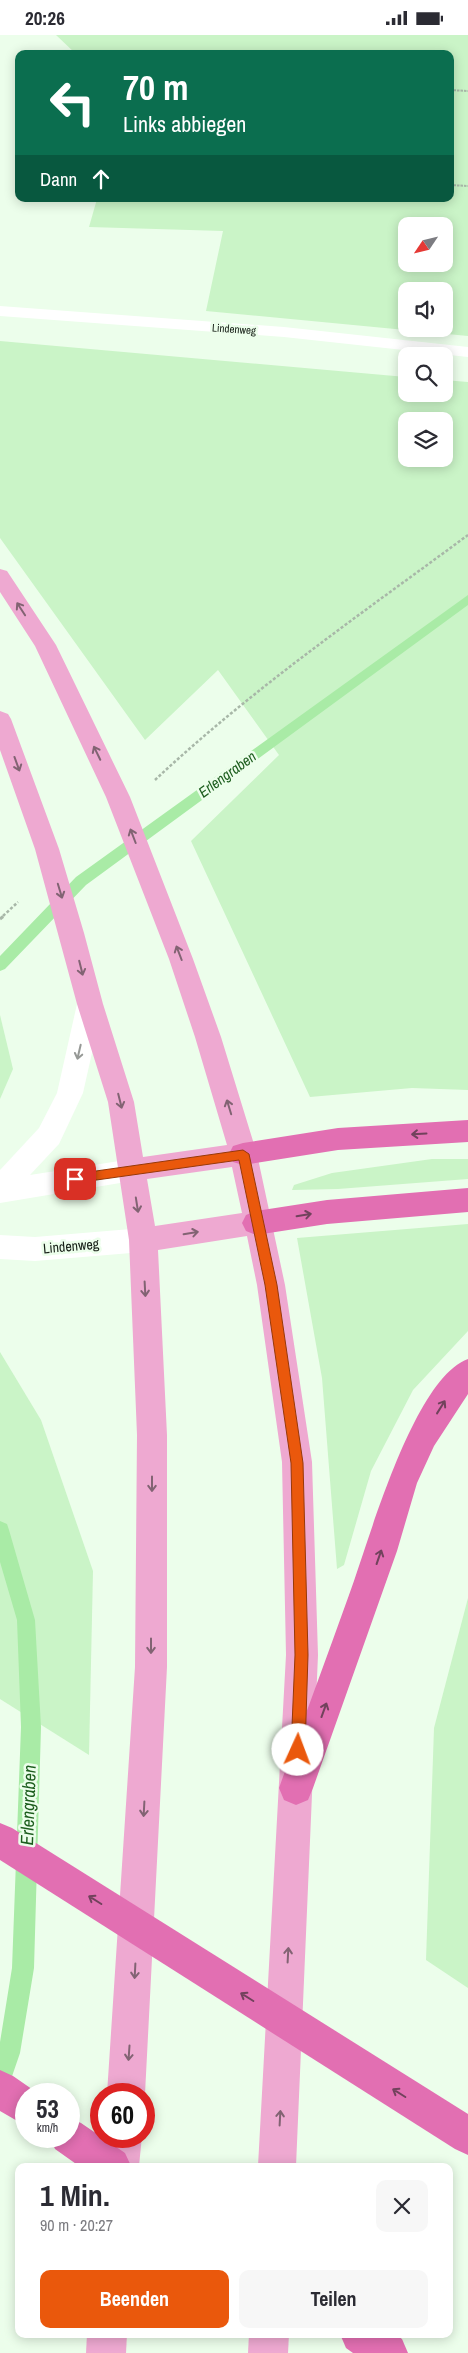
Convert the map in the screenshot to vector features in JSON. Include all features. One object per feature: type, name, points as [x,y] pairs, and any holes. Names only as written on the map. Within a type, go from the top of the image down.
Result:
[{"type":"highway","points":[[243,1154],[338,1139],[468,1131]]},
{"type":"highway","points":[[256,1223],[327,1212],[468,1200]]},
{"type":"highway","points":[[296,1788],[381,1551],[402,1483],[423,1436],[449,1394],[468,1372]]},
{"type":"highway","points":[[0,1839],[454,2128]]},
{"type":"highway","points":[[0,2089],[15,2099]]},
{"type":"highway","points":[[80,2144],[108,2163]]},
{"type":"highway","points":[[366,2338],[388,2353]]},
{"type":"main road","points":[[0,576],[45,645],[118,797],[149,875],[208,1037],[243,1154],[256,1223],[271,1285],[297,1463],[302,1655],[277,2163]]},
{"type":"main road","points":[[0,719],[47,849],[72,933],[90,1004],[121,1102],[143,1240],[152,1435],[151,1667],[127,2083]]},
{"type":"main road","points":[[132,1170],[243,1154]]},
{"type":"main road","points":[[143,1240],[256,1223]]},
{"type":"main road","points":[[120,2163],[122,2148]]},
{"type":"main road","points":[[106,2353],[107,2338]]},
{"type":"main road","points":[[268,2353],[269,2338]]},
{"type":"street","points":[[0,1190],[49,1136],[70,1093],[90,1004]]},
{"type":"street","points":[[0,1190],[132,1170]]},
{"type":"street","name":"Lindenweg","points":[[0,1247],[35,1249],[143,1240]]},
{"type":"lane","name":"Lindenweg","points":[[0,311],[284,332],[468,352]]},
{"type":"path","points":[[454,90],[468,91]]},
{"type":"path","points":[[454,185],[468,186]]},
{"type":"path","points":[[154,781],[268,681],[468,535]]},
{"type":"path","points":[[0,919],[21,899]]},
{"type":"green space","points":[[56,35],[468,35],[468,336],[453,335],[453,282],[398,282],[398,329],[206,311],[223,231],[89,227],[96,202],[454,202],[454,50],[72,50]]},
{"type":"green space","points":[[0,341],[398,376],[398,402],[453,402],[453,381],[468,382],[468,1090],[412,1088],[310,1097],[191,841],[279,755],[218,670],[145,740],[0,538]]},
{"type":"green space","points":[[0,1015],[13,1069],[0,1099]]},
{"type":"green space","points":[[432,1159],[468,1159],[468,1179],[338,1189],[292,1190],[294,1185],[332,1173]]},
{"type":"green space","points":[[468,1224],[468,1331],[413,1390],[371,1471],[344,1565],[337,1569],[322,1378],[297,1238]]},
{"type":"green space","points":[[0,1352],[41,1420],[93,1571],[89,1755],[0,1699]]},
{"type":"green space","points":[[468,1598],[468,1988],[426,1960],[434,1728]]},
{"type":"waterway","name":"Erlengraben","points":[[0,965],[81,881],[468,599]]},
{"type":"waterway","name":"Erlengraben","points":[[0,1530],[26,1620],[31,1727],[23,1968],[9,2053],[0,2080]]},
{"type":"route","points":[[75,1179],[243,1154],[256,1223],[271,1285],[297,1463],[302,1655],[298,1750]]}]
